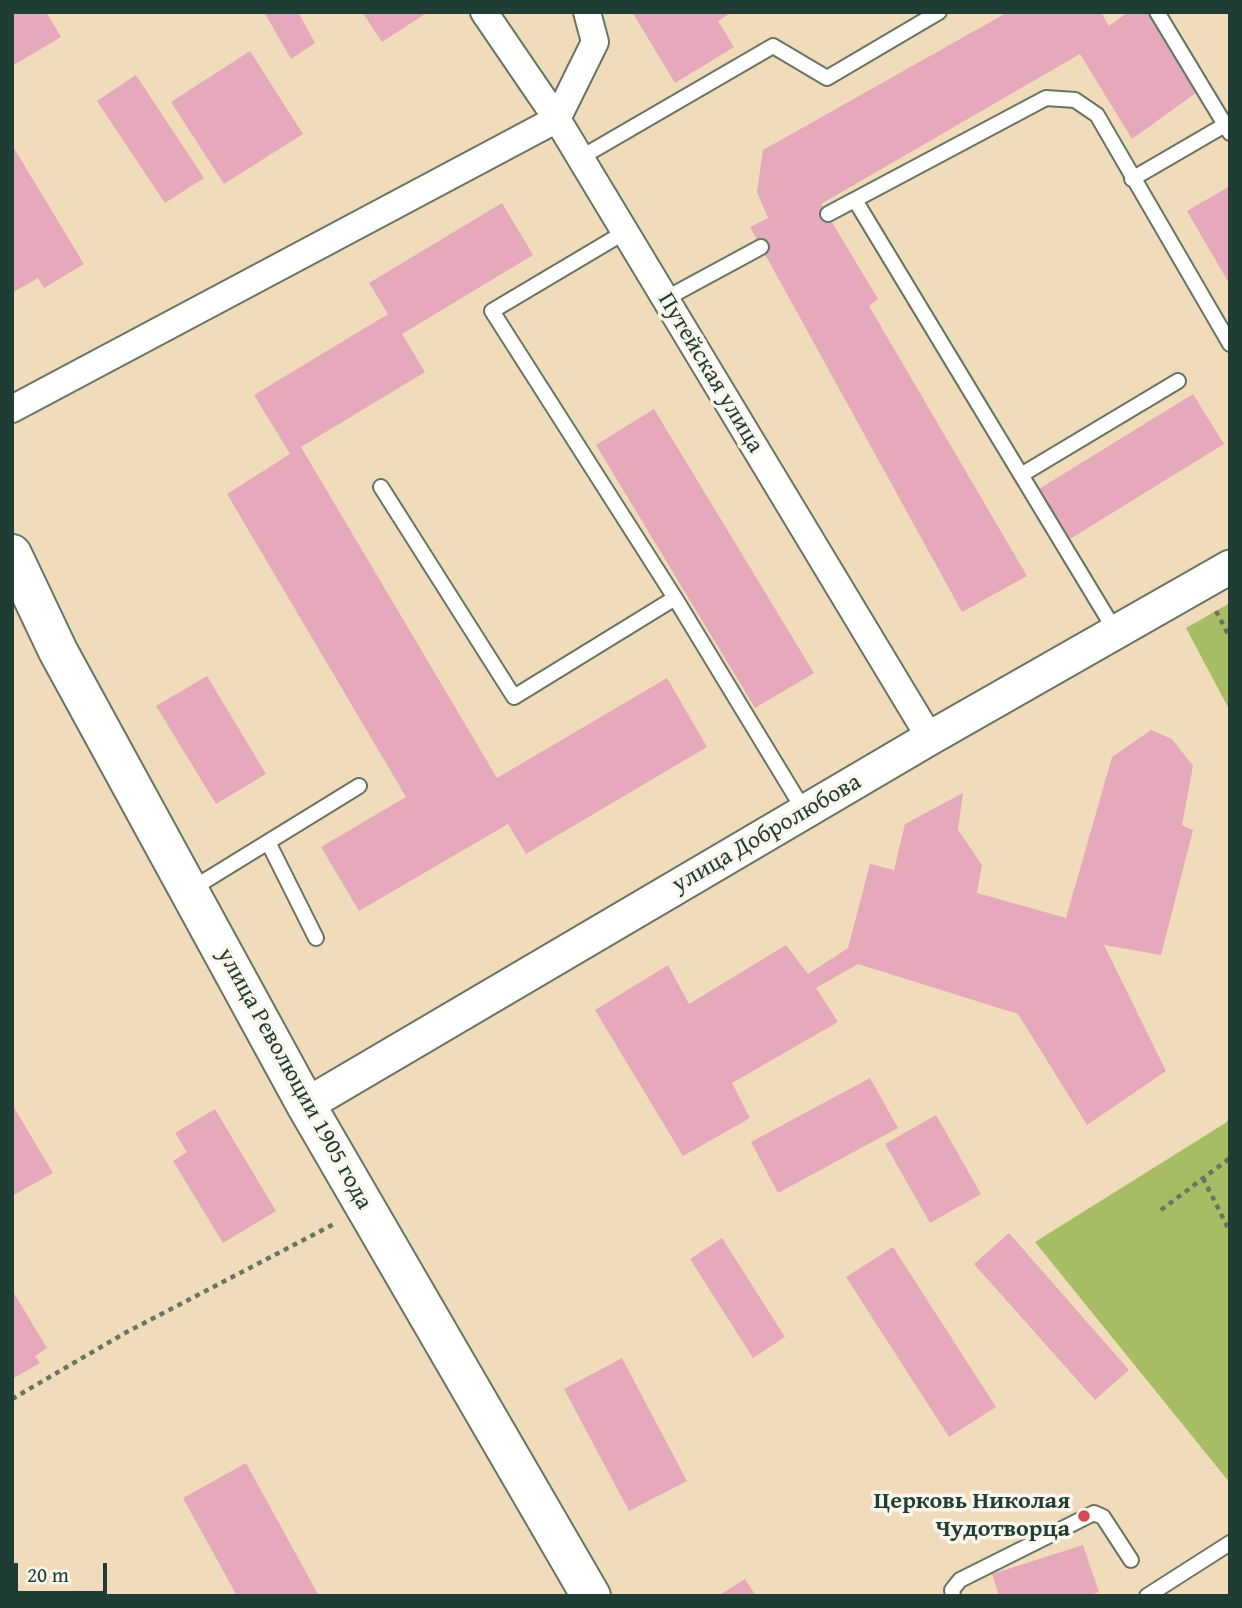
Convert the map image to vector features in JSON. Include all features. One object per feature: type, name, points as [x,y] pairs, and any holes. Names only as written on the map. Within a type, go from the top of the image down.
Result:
[{"type":"main road","name":"улица Революции 1905 года","points":[[12,554],[58,651],[306,1105],[591,1596]]},
{"type":"street","name":"Путейская улица","points":[[484,12],[557,119],[930,738]]},
{"type":"street","points":[[12,409],[557,119],[595,42],[587,12]]},
{"type":"street","name":"улица Добролюбова","points":[[306,1105],[930,738],[1230,567]]},
{"type":"lane","points":[[580,158],[773,46],[827,78],[939,12]]},
{"type":"lane","points":[[1157,12],[1230,132]]},
{"type":"lane","points":[[828,214],[1046,98],[1076,100],[1097,115],[1230,344]]},
{"type":"lane","points":[[1132,178],[1230,122]]},
{"type":"lane","points":[[855,200],[1116,632]]},
{"type":"lane","points":[[625,232],[492,310],[675,598],[805,812]]},
{"type":"lane","points":[[665,299],[761,247]]},
{"type":"lane","points":[[1021,475],[1178,380]]},
{"type":"lane","points":[[381,487],[514,697],[675,598]]},
{"type":"lane","points":[[189,890],[359,786]]},
{"type":"lane","points":[[268,842],[316,938]]},
{"type":"lane","points":[[953,1596],[952,1590],[960,1580],[1094,1513],[1103,1517],[1130,1560]]},
{"type":"lane","points":[[1147,1596],[1230,1543]]},
{"type":"path","points":[[1161,1210],[1230,1158]]},
{"type":"path","points":[[1203,1178],[1230,1232]]},
{"type":"path","points":[[12,1399],[125,1333],[365,1207]]},
{"type":"green space","points":[[1230,603],[1230,711],[1186,628]]},
{"type":"green space","points":[[1230,1111],[1230,1483],[1035,1242],[1227,1122]]},
{"type":"building","points":[[12,12],[46,12],[61,37],[12,66]]},
{"type":"building","points":[[264,12],[298,12],[315,43],[291,59]]},
{"type":"building","points":[[362,12],[428,12],[382,42]]},
{"type":"building","points":[[632,12],[732,12],[718,21],[734,47],[675,83]]},
{"type":"building","points":[[1008,12],[1101,12],[1109,26],[1128,12],[1152,12],[1200,90],[1132,139],[1080,54],[821,204],[878,299],[869,306],[1027,576],[962,612],[750,227],[768,218],[757,192],[763,150]]},
{"type":"building","points":[[250,51],[303,134],[224,184],[171,102]]},
{"type":"building","points":[[136,75],[204,178],[165,203],[97,101]]},
{"type":"building","points":[[12,145],[84,264],[44,288],[38,278],[12,293]]},
{"type":"building","points":[[1230,186],[1230,285],[1187,211]]},
{"type":"building","points":[[502,203],[533,255],[402,334],[425,372],[301,447],[497,778],[667,678],[707,747],[526,854],[508,824],[359,911],[321,847],[406,797],[227,494],[290,454],[254,395],[388,314],[369,283]]},
{"type":"building","points":[[1193,394],[1224,444],[1070,539],[1039,489]]},
{"type":"building","points":[[654,409],[814,673],[755,708],[596,445]]},
{"type":"building","points":[[207,676],[266,774],[216,804],[156,706]]},
{"type":"building","points":[[1151,730],[1172,739],[1193,766],[1182,825],[1193,830],[1161,955],[1104,945],[1166,1071],[1087,1125],[1018,1014],[858,964],[816,988],[838,1022],[732,1083],[750,1118],[683,1156],[595,1010],[668,965],[689,1004],[786,945],[808,974],[848,948],[870,864],[894,870],[905,824],[963,793],[958,830],[982,865],[977,893],[1066,918],[1112,757]]},
{"type":"building","points":[[870,1078],[898,1128],[778,1193],[751,1142]]},
{"type":"building","points":[[12,1104],[53,1173],[12,1196]]},
{"type":"building","points":[[215,1109],[276,1211],[223,1243],[173,1161],[187,1152],[175,1133]]},
{"type":"building","points":[[936,1115],[981,1194],[930,1223],[885,1144]]},
{"type":"building","points":[[1009,1233],[1129,1370],[1095,1400],[974,1264]]},
{"type":"building","points":[[722,1238],[785,1337],[753,1358],[690,1259]]},
{"type":"building","points":[[893,1247],[996,1407],[949,1437],[846,1277]]},
{"type":"building","points":[[12,1290],[47,1348],[35,1356],[40,1363],[12,1379]]},
{"type":"building","points":[[622,1358],[687,1481],[629,1511],[564,1389]]},
{"type":"building","points":[[246,1463],[319,1596],[237,1596],[183,1498]]},
{"type":"building","points":[[1083,1545],[1099,1592],[1087,1596],[999,1596],[992,1574]]},
{"type":"building","points":[[745,1579],[756,1596],[718,1596]]},
{"type":"place","name":"Церковь Николая Чудотворца","points":[[1084,1516]]}]
